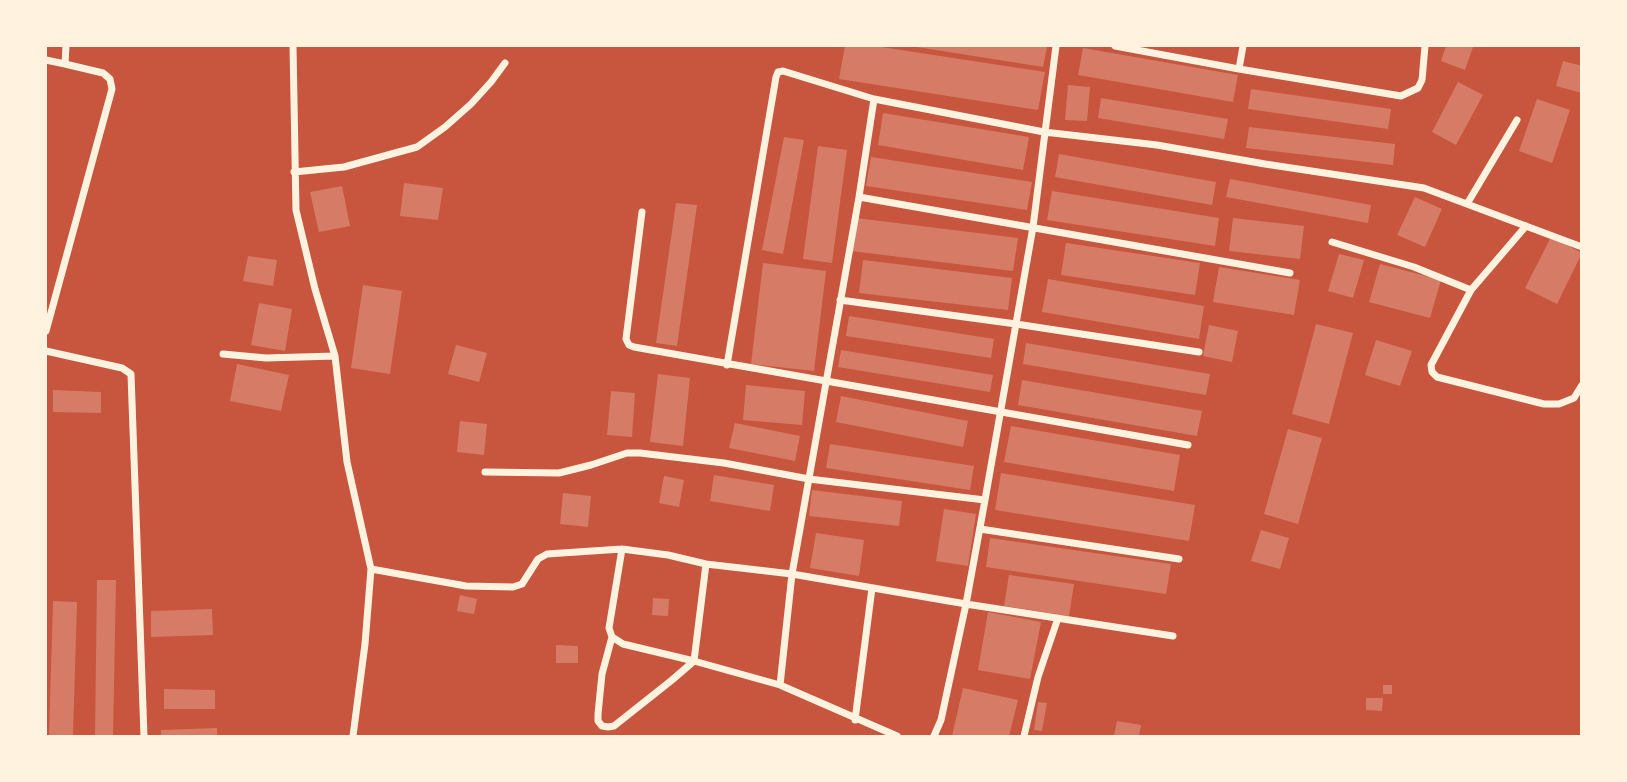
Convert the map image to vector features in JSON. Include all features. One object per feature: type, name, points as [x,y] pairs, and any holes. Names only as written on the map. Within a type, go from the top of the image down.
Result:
[{"type":"street","points":[[65,64],[66,46]]},
{"type":"street","points":[[293,46],[296,210],[335,356],[347,462],[371,569],[353,737]]},
{"type":"street","points":[[934,737],[941,719],[967,604],[1033,228],[1056,46]]},
{"type":"street","points":[[1115,46],[1401,96],[1418,88],[1422,80],[1425,46]]},
{"type":"street","points":[[1239,69],[1242,46]]},
{"type":"street","points":[[46,60],[103,73],[110,79],[112,89],[46,331]]},
{"type":"street","points":[[294,172],[344,167],[417,147],[471,104],[505,63]]},
{"type":"street","points":[[727,365],[773,91],[778,72],[783,71],[874,99],[1044,132],[1157,145],[1424,188],[1581,247]]},
{"type":"street","points":[[780,685],[792,574],[874,99]]},
{"type":"street","points":[[1467,204],[1517,120]]},
{"type":"street","points":[[859,197],[1290,272]]},
{"type":"street","points":[[642,212],[626,339],[629,345],[727,365],[1188,445]]},
{"type":"street","points":[[1526,226],[1471,290],[1431,365],[1432,372],[1437,377],[1544,404],[1559,404],[1574,398],[1581,385]]},
{"type":"street","points":[[1332,242],[1414,267],[1471,290]]},
{"type":"street","points":[[840,300],[1199,352]]},
{"type":"street","points":[[46,351],[122,368],[131,374],[144,737]]},
{"type":"street","points":[[223,354],[266,358],[335,356]]},
{"type":"street","points":[[485,472],[559,473],[627,453],[724,463],[809,479],[985,500]]},
{"type":"street","points":[[980,529],[1179,559]]},
{"type":"street","points":[[371,569],[466,586],[513,587],[522,584],[538,559],[547,554],[622,549],[1173,636]]},
{"type":"street","points":[[622,549],[610,628],[612,637],[602,674],[598,721],[602,726],[614,726],[694,661],[706,564]]},
{"type":"street","points":[[855,719],[872,587]]},
{"type":"street","points":[[1024,737],[1038,677],[1058,618]]},
{"type":"street","points":[[612,637],[623,644],[780,685],[897,737]]},
{"type":"building","points":[[845,46],[875,46],[1045,72],[1038,110],[839,79]]},
{"type":"building","points":[[918,46],[1040,46],[1047,47],[1043,67]]},
{"type":"building","points":[[1446,46],[1473,47],[1465,70],[1441,61]]},
{"type":"building","points":[[1083,48],[1238,75],[1233,102],[1078,75]]},
{"type":"building","points":[[1563,61],[1582,66],[1582,93],[1556,86]]},
{"type":"building","points":[[1458,82],[1483,95],[1456,145],[1432,132]]},
{"type":"building","points":[[1068,85],[1090,87],[1087,121],[1065,120]]},
{"type":"building","points":[[1251,89],[1391,109],[1388,129],[1248,109]]},
{"type":"building","points":[[1101,98],[1228,119],[1224,139],[1098,118]]},
{"type":"building","points":[[1537,99],[1570,110],[1552,163],[1519,151]]},
{"type":"building","points":[[883,113],[1029,137],[1023,170],[878,145]]},
{"type":"building","points":[[1249,127],[1395,144],[1393,165],[1246,148]]},
{"type":"building","points":[[784,137],[804,140],[783,254],[762,250]]},
{"type":"building","points":[[818,146],[847,150],[832,263],[803,259]]},
{"type":"building","points":[[1059,154],[1216,182],[1212,205],[1055,177]]},
{"type":"building","points":[[871,157],[1032,182],[1027,210],[866,186]]},
{"type":"building","points":[[1230,179],[1371,205],[1368,223],[1226,197]]},
{"type":"building","points":[[404,183],[443,188],[438,220],[400,216]]},
{"type":"building","points":[[342,186],[350,226],[319,232],[310,192]]},
{"type":"building","points":[[1052,191],[1219,218],[1215,246],[1047,220]]},
{"type":"building","points":[[1415,197],[1442,209],[1425,247],[1397,235]]},
{"type":"building","points":[[676,203],[697,205],[677,346],[656,343]]},
{"type":"building","points":[[856,218],[1018,238],[1013,271],[851,251]]},
{"type":"building","points":[[1233,218],[1304,226],[1300,259],[1229,251]]},
{"type":"building","points":[[1551,237],[1582,253],[1557,304],[1525,288]]},
{"type":"building","points":[[1066,243],[1200,263],[1195,295],[1061,275]]},
{"type":"building","points":[[1339,254],[1364,260],[1353,298],[1328,291]]},
{"type":"building","points":[[248,256],[277,260],[273,286],[243,281]]},
{"type":"building","points":[[863,260],[1012,278],[1008,310],[859,293]]},
{"type":"building","points":[[763,263],[826,271],[814,371],[751,364]]},
{"type":"building","points":[[1380,264],[1441,280],[1430,318],[1369,302]]},
{"type":"building","points":[[1219,267],[1300,280],[1294,315],[1213,302]]},
{"type":"building","points":[[1048,279],[1204,306],[1199,339],[1042,312]]},
{"type":"building","points":[[363,285],[402,291],[390,374],[351,368]]},
{"type":"building","points":[[259,303],[292,309],[285,351],[251,345]]},
{"type":"building","points":[[849,316],[994,339],[991,358],[846,336]]},
{"type":"building","points":[[1316,324],[1353,333],[1329,424],[1292,414]]},
{"type":"building","points":[[1209,325],[1238,331],[1232,362],[1203,356]]},
{"type":"building","points":[[1376,340],[1412,351],[1400,386],[1365,375]]},
{"type":"building","points":[[1026,343],[1210,374],[1206,395],[1023,364]]},
{"type":"building","points":[[456,345],[487,353],[479,382],[448,374]]},
{"type":"building","points":[[841,350],[993,375],[990,392],[838,367]]},
{"type":"building","points":[[237,364],[289,375],[281,411],[230,401]]},
{"type":"building","points":[[658,374],[690,378],[683,446],[650,442]]},
{"type":"building","points":[[1022,380],[1202,411],[1197,436],[1018,405]]},
{"type":"building","points":[[746,385],[805,391],[802,425],[743,420]]},
{"type":"building","points":[[53,390],[101,392],[101,413],[53,412]]},
{"type":"building","points":[[611,391],[635,393],[632,437],[607,435]]},
{"type":"building","points":[[841,396],[968,421],[963,447],[836,422]]},
{"type":"building","points":[[460,421],[487,424],[484,455],[457,452]]},
{"type":"building","points":[[735,423],[800,436],[795,461],[729,448]]},
{"type":"building","points":[[1011,426],[1180,455],[1174,491],[1004,462]]},
{"type":"building","points":[[1288,429],[1322,438],[1298,524],[1264,514]]},
{"type":"building","points":[[830,444],[974,466],[970,490],[826,468]]},
{"type":"building","points":[[1001,473],[1195,505],[1189,541],[995,510]]},
{"type":"building","points":[[714,475],[774,485],[770,511],[710,501]]},
{"type":"building","points":[[664,476],[684,480],[679,507],[659,503]]},
{"type":"building","points":[[812,490],[902,501],[899,526],[809,516]]},
{"type":"building","points":[[563,493],[591,496],[588,527],[560,524]]},
{"type":"building","points":[[944,509],[976,514],[968,566],[936,561]]},
{"type":"building","points":[[1261,530],[1289,538],[1280,569],[1251,561]]},
{"type":"building","points":[[816,533],[864,540],[859,576],[810,568]]},
{"type":"building","points":[[990,538],[1171,564],[1166,594],[986,567]]},
{"type":"building","points":[[1009,575],[1074,584],[1069,616],[1004,606]]},
{"type":"building","points":[[97,580],[116,580],[113,736],[95,736]]},
{"type":"building","points":[[460,595],[477,599],[474,614],[457,611]]},
{"type":"building","points":[[653,598],[669,599],[668,616],[652,615]]},
{"type":"building","points":[[53,601],[77,602],[73,736],[49,736]]},
{"type":"building","points":[[212,609],[213,635],[151,637],[151,611]]},
{"type":"building","points":[[988,612],[1041,622],[1030,679],[978,670]]},
{"type":"building","points":[[556,645],[578,646],[578,663],[556,663]]},
{"type":"building","points":[[1383,685],[1392,685],[1392,694],[1383,694]]},
{"type":"building","points":[[963,688],[1018,700],[1009,736],[952,736]]},
{"type":"building","points":[[164,689],[215,690],[215,709],[164,709]]},
{"type":"building","points":[[1366,698],[1383,698],[1382,711],[1366,710]]},
{"type":"building","points":[[1038,702],[1047,703],[1042,731],[1034,730]]},
{"type":"building","points":[[1117,721],[1141,725],[1139,736],[1114,736]]},
{"type":"building","points":[[217,728],[217,736],[161,736],[161,730]]}]
